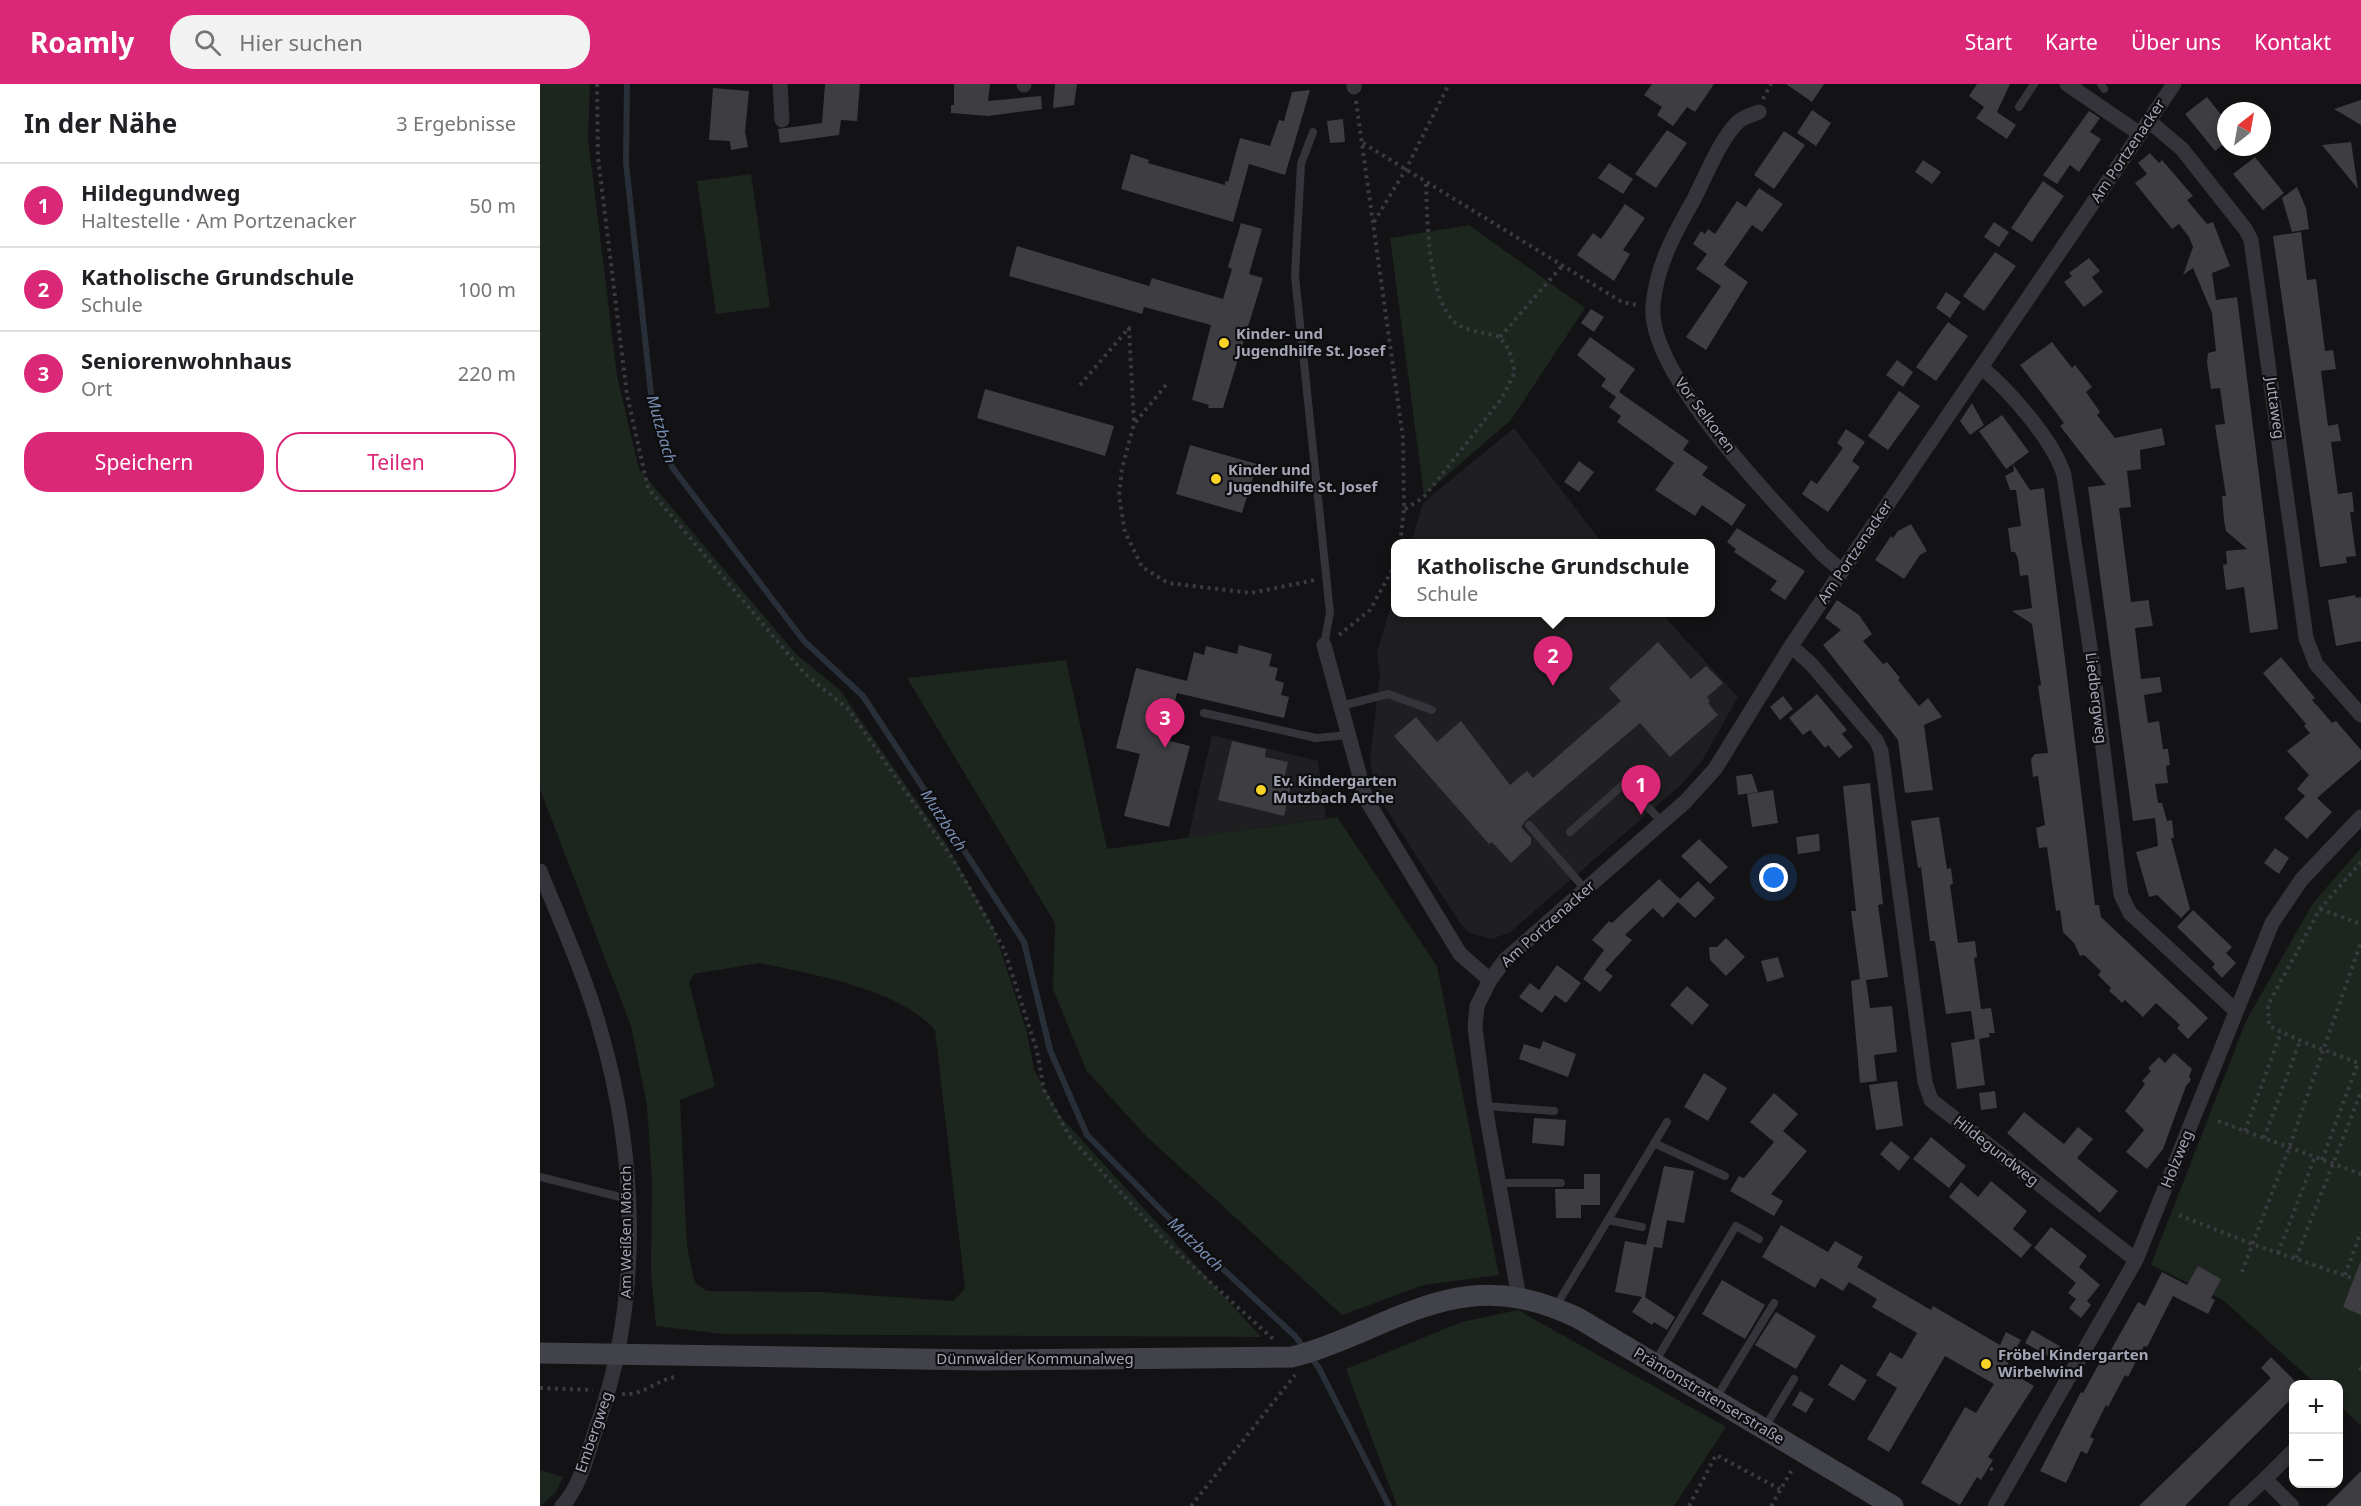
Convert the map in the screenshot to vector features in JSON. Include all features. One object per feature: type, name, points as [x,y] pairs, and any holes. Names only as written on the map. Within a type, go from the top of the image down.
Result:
[{"type":"main road","name":"Dünnwalder Kommunalweg","points":[[540,1353],[1296,1363],[1424,1305],[1455,1297],[1489,1294],[1519,1298]]},
{"type":"main road","name":"Prämonstratenserstraße","points":[[1519,1298],[1555,1308],[1655,1363],[1893,1506]]},
{"type":"street","points":[[780,84],[782,120]]},
{"type":"street","points":[[2067,84],[2140,134]]},
{"type":"street","name":"Am Portzenacker","points":[[1519,1298],[1485,1106],[1475,1028],[1477,1006],[1490,980],[1505,960],[1702,786],[1715,769],[1791,646],[2174,84]]},
{"type":"street","name":"Vor Selkoren","points":[[1759,112],[1739,121],[1669,245],[1657,280],[1652,309],[1663,352],[1681,386],[1718,436],[1822,554],[1842,571]]},
{"type":"street","name":"Juttaweg","points":[[2149,121],[2182,149],[2246,230],[2251,240],[2306,638],[2316,664],[2361,715]]},
{"type":"street","name":"Liedbergweg","points":[[1981,367],[2001,384],[2055,453],[2064,476],[2092,667],[2121,895],[2130,913],[2236,1011]]},
{"type":"street","name":"Am Portzenacker","points":[[1324,645],[1366,799],[1460,954],[1490,980]]},
{"type":"street","name":"Hildegundweg","points":[[1791,646],[1811,664],[1876,740],[1881,751],[1925,1082],[1931,1100],[2136,1260]]},
{"type":"street","name":"Holzweg","points":[[1995,1506],[2136,1260],[2272,924],[2302,879],[2361,817]]},
{"type":"street","name":"Am Weißen Mönch","points":[[540,871],[600,1027],[621,1122],[628,1198],[627,1291],[617,1354]]},
{"type":"street","name":"Embergweg","points":[[562,1506],[574,1487],[609,1392],[617,1354]]},
{"type":"street","points":[[2236,1506],[2289,1455]]},
{"type":"street","points":[[2265,1479],[2292,1506]]},
{"type":"lane","points":[[2019,107],[2034,84]]},
{"type":"lane","points":[[1314,132],[1301,164],[1295,276],[1330,613],[1324,645]]},
{"type":"lane","points":[[1341,706],[1388,694],[1432,710]]},
{"type":"lane","points":[[1204,713],[1316,738],[1349,735]]},
{"type":"lane","points":[[1570,832],[1625,783],[1662,822]]},
{"type":"lane","points":[[1529,825],[1585,889]]},
{"type":"lane","points":[[1485,1106],[1554,1111]]},
{"type":"lane","points":[[1555,1308],[1667,1122]]},
{"type":"lane","points":[[1654,1143],[1725,1176]]},
{"type":"lane","points":[[540,1177],[628,1198]]},
{"type":"lane","points":[[1498,1183],[1561,1183]]},
{"type":"lane","points":[[1608,1220],[1642,1227]]},
{"type":"lane","points":[[1655,1363],[1736,1226],[1759,1239]]},
{"type":"lane","points":[[1715,1399],[1774,1303]]},
{"type":"lane","points":[[1764,1428],[1794,1379]]},
{"type":"path","points":[[597,84],[598,157],[625,384],[648,488],[805,674],[849,710],[954,861],[1004,949],[1037,1051],[1044,1090],[1070,1137],[1168,1244],[1296,1363],[1191,1506]]},
{"type":"path","points":[[1374,222],[1406,169],[1449,84]]},
{"type":"path","points":[[1354,86],[1402,438],[1404,510],[1400,539]]},
{"type":"path","points":[[1363,143],[1622,302],[1652,309]]},
{"type":"path","points":[[1404,510],[1424,497],[1502,398],[1515,372],[1509,351],[1500,337],[1459,325],[1444,309],[1428,248],[1426,181]]},
{"type":"path","points":[[1500,337],[1562,266]]},
{"type":"path","points":[[1080,385],[1129,328],[1134,424],[1122,468],[1119,496],[1125,532],[1142,567],[1168,583],[1251,593],[1327,577]]},
{"type":"path","points":[[1134,424],[1166,385]]},
{"type":"path","points":[[1324,645],[1370,610],[1391,571]]},
{"type":"path","points":[[2322,1160],[2359,1063],[2300,1041],[2269,1026],[2268,1005],[2320,909],[2361,862]]},
{"type":"path","points":[[2320,909],[2361,924]]},
{"type":"path","points":[[2242,1272],[2289,1148],[2361,942]]},
{"type":"path","points":[[2245,1131],[2282,1032]]},
{"type":"path","points":[[2264,1138],[2300,1041]]},
{"type":"path","points":[[2296,1258],[2361,1092]]},
{"type":"path","points":[[2218,1121],[2361,1174]]},
{"type":"path","points":[[2278,1252],[2315,1157]]},
{"type":"path","points":[[2179,1215],[2252,1244],[2361,1281]]},
{"type":"path","points":[[2346,1275],[2361,1232]]},
{"type":"path","points":[[1689,1506],[1716,1455],[1780,1489],[1771,1506]]},
{"type":"shaded area","points":[[540,84],[590,84],[588,138],[617,376],[639,469],[796,654],[840,690],[945,842],[994,929],[1027,1032],[1034,1070],[1061,1117],[1261,1337],[722,1334],[656,1326],[651,1272],[652,1183],[647,1105],[631,1026],[540,789]],"holes":[[[760,963],[829,978],[878,994],[900,1004],[935,1030],[965,1289],[953,1301],[821,1292],[707,1291],[695,1283],[687,1247],[680,1100],[715,1086],[689,982],[694,974]]]},
{"type":"shaded area","points":[[751,174],[770,307],[716,314],[697,181]]},
{"type":"shaded area","points":[[1469,225],[1585,308],[1511,420],[1424,495],[1390,238]]},
{"type":"shaded area","points":[[1514,428],[1599,539],[1412,539],[1423,503]]},
{"type":"shaded area","points":[[1391,606],[1391,617],[1665,617],[1738,697],[1702,761],[1684,782],[1509,933],[1491,939],[1469,933],[1458,920],[1375,792],[1370,759],[1380,675],[1377,652]]},
{"type":"shaded area","points":[[1066,660],[1107,849],[1337,817],[1437,966],[1499,1275],[1424,1285],[1342,1315],[1146,1136],[1086,1070],[1053,989],[1055,923],[907,678]]},
{"type":"shaded area","name":"Ev. Kindergarten Mutzbach Arche","points":[[1212,735],[1318,761],[1326,818],[1188,838]]},
{"type":"shaded area","points":[[2361,848],[2361,1426],[2343,1409],[2343,1380],[2312,1380],[2223,1300],[2151,1265],[2246,1021],[2313,903]]},
{"type":"shaded area","points":[[1518,1310],[1726,1427],[1674,1506],[1397,1506],[1346,1369],[1462,1322]]},
{"type":"shaded area","points":[[540,1470],[563,1477],[556,1492],[540,1506]]},
{"type":"building","points":[[825,84],[860,84],[857,121],[841,120],[839,135],[780,143],[778,129],[822,123]]},
{"type":"building","points":[[954,84],[990,84],[988,101],[1041,96],[1042,109],[988,116],[951,113],[951,105],[954,105]]},
{"type":"building","points":[[1055,84],[1077,84],[1074,105],[1053,108]]},
{"type":"building","points":[[1652,84],[1714,84],[1695,112],[1687,107],[1673,126],[1657,115],[1662,107],[1644,95]]},
{"type":"building","points":[[1786,84],[1824,84],[1812,102]]},
{"type":"building","points":[[1977,84],[2010,84],[1997,112],[2016,125],[2007,139],[1976,118],[1984,107],[1969,96]]},
{"type":"building","points":[[713,88],[749,91],[745,132],[748,147],[731,150],[730,141],[709,140]]},
{"type":"building","points":[[1310,90],[1285,175],[1249,164],[1233,222],[1121,189],[1131,154],[1149,160],[1148,163],[1225,185],[1225,181],[1228,182],[1240,138],[1270,146],[1279,120],[1284,121],[1292,92]]},
{"type":"building","points":[[2207,97],[2217,110],[2217,149],[2215,151],[2185,114]]},
{"type":"building","points":[[2361,100],[2361,125],[2334,109]]},
{"type":"building","points":[[1812,110],[1831,123],[1816,146],[1797,133]]},
{"type":"building","points":[[2089,111],[2100,118],[2090,132],[2101,139],[2079,172],[2070,165],[2057,184],[2043,175]]},
{"type":"building","points":[[1343,119],[1345,142],[1330,143],[1327,121]]},
{"type":"building","points":[[1667,130],[1687,143],[1656,188],[1635,174]]},
{"type":"building","points":[[1784,131],[1805,145],[1774,189],[1754,175]]},
{"type":"building","points":[[2351,142],[2358,189],[2322,145]]},
{"type":"building","points":[[2150,153],[2159,163],[2162,160],[2193,196],[2187,200],[2207,224],[2213,222],[2230,266],[2212,273],[2216,300],[2237,297],[2278,629],[2250,633],[2244,587],[2226,590],[2223,565],[2227,564],[2226,551],[2247,549],[2226,531],[2224,520],[2222,496],[2226,496],[2215,425],[2225,424],[2220,388],[2211,389],[2207,362],[2208,353],[2216,351],[2212,313],[2193,268],[2183,275],[2193,247],[2189,237],[2179,224],[2172,229],[2135,183],[2147,174],[2138,163]]},
{"type":"building","points":[[2255,157],[2284,193],[2263,210],[2233,174]]},
{"type":"building","points":[[1923,160],[1941,172],[1932,184],[1915,172]]},
{"type":"building","points":[[1609,163],[1633,179],[1623,194],[1598,178]]},
{"type":"building","points":[[2043,181],[2064,196],[2032,242],[2011,228]]},
{"type":"building","points":[[2297,187],[2306,208],[2309,229],[2292,232],[2282,198]]},
{"type":"building","points":[[1759,188],[1783,204],[1762,232],[1752,225],[1724,265],[1748,282],[1706,350],[1686,337],[1721,286],[1696,269],[1707,254],[1693,244],[1701,231],[1705,234],[1708,229],[1715,234],[1737,201],[1746,207]]},
{"type":"building","points":[[1625,204],[1645,218],[1623,250],[1630,254],[1614,281],[1577,255],[1593,233],[1601,239]]},
{"type":"building","points":[[1994,222],[2009,232],[1999,247],[1984,237]]},
{"type":"building","points":[[1241,223],[1262,229],[1249,274],[1263,278],[1223,408],[1208,408],[1209,405],[1192,400],[1211,325],[1144,307],[1142,314],[1009,276],[1017,246],[1149,286],[1152,278],[1223,299],[1232,269],[1228,267]]},
{"type":"building","points":[[2301,232],[2307,280],[2316,279],[2325,351],[2333,350],[2336,369],[2321,371],[2328,426],[2338,424],[2341,441],[2331,442],[2338,494],[2352,492],[2354,512],[2350,512],[2356,556],[2346,557],[2347,563],[2320,567],[2273,236]]},
{"type":"building","points":[[1995,252],[2016,266],[1984,311],[1963,296]]},
{"type":"building","points":[[2089,258],[2100,271],[2092,277],[2103,292],[2084,307],[2064,282],[2072,276],[2069,273]]},
{"type":"building","points":[[1946,292],[1961,302],[1950,318],[1936,308]]},
{"type":"building","points":[[1591,309],[1604,317],[1594,332],[1581,323]]},
{"type":"building","points":[[1948,322],[1968,336],[1936,381],[1916,367]]},
{"type":"building","points":[[1590,337],[1635,369],[1619,392],[1689,441],[1683,450],[1708,467],[1702,475],[1746,505],[1732,526],[1702,505],[1695,516],[1655,490],[1674,463],[1617,422],[1621,416],[1609,407],[1616,397],[1601,386],[1606,379],[1577,355]]},
{"type":"building","points":[[2052,342],[2072,368],[2075,365],[2092,387],[2086,392],[2100,412],[2097,415],[2115,438],[2162,428],[2165,445],[2140,450],[2141,469],[2127,471],[2131,507],[2119,508],[2131,602],[2149,600],[2153,626],[2135,628],[2141,679],[2160,677],[2162,692],[2144,695],[2148,723],[2159,721],[2163,749],[2168,749],[2170,765],[2166,766],[2168,783],[2155,784],[2158,803],[2162,803],[2167,821],[2172,820],[2174,838],[2171,838],[2190,909],[2181,918],[2157,895],[2149,897],[2136,852],[2158,846],[2155,818],[2133,821],[2088,487],[2106,485],[2060,426],[2064,423],[2020,365]]},
{"type":"building","points":[[1897,360],[1913,372],[1903,387],[1886,375]]},
{"type":"building","points":[[985,389],[1114,426],[1105,456],[977,418]]},
{"type":"building","points":[[1899,391],[1920,406],[1888,450],[1868,436]]},
{"type":"building","points":[[1972,403],[1984,425],[1970,435],[1960,421]]},
{"type":"building","points":[[2002,415],[2029,452],[2006,469],[1979,431]]},
{"type":"building","points":[[1846,429],[1865,442],[1852,461],[1860,467],[1828,512],[1802,494],[1811,480],[1817,484],[1843,448],[1837,443]]},
{"type":"building","name":"Kinder und Jugendhilfe St. Josef","points":[[1190,445],[1257,464],[1242,513],[1176,494]]},
{"type":"building","points":[[1579,461],[1594,472],[1579,492],[1564,482]]},
{"type":"building","points":[[2013,464],[2030,490],[2044,488],[2095,905],[2099,905],[2101,917],[2208,1018],[2188,1039],[2177,1028],[2180,1025],[2156,1003],[2143,1017],[2125,1000],[2122,1003],[2109,991],[2111,988],[2098,975],[2101,971],[2084,955],[2080,956],[2074,943],[2063,932],[2060,910],[2056,911],[2047,847],[2039,848],[2036,828],[2045,825],[2038,776],[2033,777],[2031,759],[2035,754],[2048,753],[2038,686],[2041,685],[2032,624],[2012,611],[2032,608],[2028,575],[2020,576],[2018,559],[2015,552],[2011,552],[2008,528],[2021,526],[2016,490],[2010,490],[2005,476],[2014,471]]},
{"type":"building","points":[[1911,524],[1927,551],[1920,555],[1904,579],[1875,560],[1891,536],[1893,538],[1898,531]]},
{"type":"building","points":[[1737,528],[1805,571],[1785,600],[1770,590],[1777,581],[1734,552],[1736,549],[1727,542]]},
{"type":"building","points":[[2355,595],[2356,598],[2361,597],[2361,641],[2336,646],[2328,600]]},
{"type":"building","points":[[1837,600],[1859,615],[1872,634],[1863,641],[1883,664],[1887,662],[1919,706],[1928,698],[1942,717],[1924,725],[1933,790],[1905,793],[1898,740],[1823,645],[1841,630],[1825,618]]},
{"type":"building","points":[[1658,642],[1691,679],[1706,666],[1723,683],[1707,697],[1710,701],[1708,703],[1718,715],[1670,757],[1640,723],[1525,821],[1521,827],[1531,838],[1531,844],[1511,863],[1492,842],[1489,844],[1394,736],[1416,717],[1437,742],[1461,721],[1510,785],[1527,771],[1533,778],[1621,701],[1609,688]]},
{"type":"building","points":[[1239,645],[1272,654],[1269,666],[1278,668],[1275,680],[1284,683],[1281,695],[1289,697],[1284,718],[1177,693],[1166,740],[1190,746],[1169,827],[1124,816],[1140,754],[1116,748],[1136,668],[1187,681],[1194,652],[1204,655],[1206,646],[1237,654]]},
{"type":"building","points":[[2281,657],[2315,698],[2312,700],[2332,723],[2336,721],[2361,750],[2361,760],[2317,798],[2332,812],[2307,839],[2284,818],[2305,796],[2297,789],[2309,775],[2287,751],[2310,733],[2304,726],[2306,724],[2263,673]]},
{"type":"building","points":[[1817,694],[1847,730],[1842,734],[1853,747],[1839,758],[1828,745],[1825,748],[1810,730],[1803,735],[1789,718]]},
{"type":"building","points":[[1783,696],[1793,709],[1780,720],[1770,707]]},
{"type":"building","points":[[1232,741],[1266,749],[1265,757],[1288,762],[1284,779],[1292,781],[1284,816],[1218,800]]},
{"type":"building","points":[[1752,774],[1758,792],[1738,795],[1736,776]]},
{"type":"building","points":[[1870,783],[1883,904],[1878,905],[1888,977],[1866,980],[1870,1008],[1892,1006],[1897,1052],[1874,1055],[1877,1081],[1860,1083],[1851,981],[1860,979],[1851,911],[1856,911],[1843,786]]},
{"type":"building","points":[[1773,790],[1778,823],[1752,827],[1747,794]]},
{"type":"building","points":[[1939,817],[1947,869],[1951,868],[1953,884],[1950,885],[1958,943],[1975,941],[1977,957],[1974,958],[1981,1009],[1991,1008],[1995,1033],[1989,1033],[1990,1037],[1979,1039],[1985,1085],[1957,1089],[1951,1043],[1975,1039],[1971,1011],[1946,1014],[1935,941],[1930,941],[1921,867],[1918,868],[1911,821]]},
{"type":"building","points":[[1819,834],[1820,851],[1798,854],[1796,837]]},
{"type":"building","points":[[1699,839],[1728,867],[1710,884],[1681,856]]},
{"type":"building","points":[[2275,848],[2289,858],[2279,874],[2264,863]]},
{"type":"building","points":[[1659,879],[1680,899],[1698,881],[1715,898],[1695,918],[1678,902],[1663,918],[1653,908],[1625,935],[1632,940],[1605,970],[1613,976],[1600,992],[1583,979],[1604,950],[1592,940],[1609,921],[1612,923]]},
{"type":"building","points":[[2193,910],[2232,947],[2226,953],[2236,963],[2222,978],[2212,967],[2215,964],[2177,927]]},
{"type":"building","points":[[1726,938],[1745,957],[1726,976],[1710,960],[1709,947],[1717,947]]},
{"type":"building","points":[[1778,957],[1784,977],[1767,982],[1761,961]]},
{"type":"building","points":[[1557,965],[1581,983],[1566,1003],[1555,995],[1542,1013],[1519,997],[1530,983],[1539,990]]},
{"type":"building","points":[[1687,986],[1709,1005],[1692,1025],[1670,1005]]},
{"type":"building","points":[[1543,1041],[1576,1054],[1568,1077],[1519,1059],[1524,1044],[1540,1049]]},
{"type":"building","points":[[2174,1053],[2192,1069],[2189,1077],[2191,1080],[2186,1086],[2163,1149],[2147,1169],[2126,1152],[2144,1130],[2125,1111],[2145,1084],[2142,1081],[2151,1071],[2148,1068],[2159,1057],[2165,1063]]},
{"type":"building","points":[[1704,1073],[1727,1088],[1708,1121],[1684,1107]]},
{"type":"building","points":[[1897,1081],[1903,1126],[1876,1130],[1869,1085]]},
{"type":"building","points":[[1995,1091],[1997,1108],[1981,1110],[1979,1093]]},
{"type":"building","points":[[1774,1093],[1798,1114],[1783,1131],[1807,1151],[1771,1194],[1783,1201],[1774,1216],[1730,1191],[1739,1176],[1744,1178],[1774,1142],[1750,1122]]},
{"type":"building","points":[[2024,1112],[2064,1144],[2078,1127],[2093,1139],[2077,1158],[2118,1191],[2100,1213],[2007,1133]]},
{"type":"building","points":[[1534,1118],[1566,1120],[1564,1146],[1532,1143]]},
{"type":"building","points":[[1931,1137],[1966,1166],[1949,1188],[1913,1159]]},
{"type":"building","points":[[1891,1141],[1910,1157],[1899,1171],[1880,1154]]},
{"type":"building","points":[[1664,1166],[1694,1171],[1684,1223],[1667,1220],[1662,1248],[1654,1247],[1645,1297],[1675,1317],[1667,1330],[1654,1322],[1652,1325],[1632,1312],[1642,1297],[1615,1292],[1625,1241],[1646,1245]]},
{"type":"building","points":[[1584,1174],[1600,1174],[1600,1205],[1581,1205],[1581,1218],[1556,1218],[1555,1189],[1584,1189]]},
{"type":"building","points":[[1991,1181],[2027,1211],[2013,1229],[2032,1245],[2021,1258],[1949,1197],[1961,1182],[1978,1197]]},
{"type":"building","points":[[1781,1225],[1828,1252],[1835,1241],[1863,1257],[1857,1267],[1931,1310],[1933,1306],[2000,1345],[2006,1332],[2021,1340],[2005,1369],[2034,1386],[1988,1457],[1993,1460],[1981,1480],[1977,1477],[1960,1505],[1921,1483],[1965,1407],[1976,1413],[1994,1384],[1945,1356],[1889,1452],[1867,1439],[1897,1388],[1876,1375],[1890,1352],[1902,1359],[1917,1333],[1872,1307],[1877,1299],[1849,1282],[1843,1291],[1821,1278],[1815,1288],[1762,1257]]},
{"type":"building","points":[[2051,1227],[2087,1256],[2079,1267],[2100,1285],[2087,1301],[2091,1305],[2081,1318],[2069,1308],[2076,1299],[2068,1293],[2076,1283],[2034,1248]]},
{"type":"building","points":[[2361,1263],[2361,1315],[2343,1307]]},
{"type":"building","points":[[2198,1266],[2221,1279],[2211,1298],[2215,1300],[2208,1314],[2173,1296],[2147,1347],[2144,1346],[2128,1377],[2125,1375],[2108,1407],[2106,1405],[2090,1437],[2094,1439],[2087,1454],[2081,1451],[2066,1483],[2040,1471],[2081,1392],[2083,1393],[2100,1362],[2103,1364],[2138,1302],[2145,1306],[2162,1272],[2187,1285]]},
{"type":"building","points":[[1722,1280],[1765,1305],[1745,1339],[1702,1314]]},
{"type":"building","points":[[1776,1312],[1816,1336],[1796,1369],[1755,1345]]},
{"type":"building","points":[[2032,1330],[2068,1351],[2061,1363],[2025,1343]]},
{"type":"building","points":[[2271,1357],[2294,1380],[2289,1380],[2289,1401],[2185,1506],[2139,1506],[2271,1378],[2261,1368]]},
{"type":"building","points":[[1841,1364],[1867,1380],[1854,1401],[1828,1385]]},
{"type":"building","points":[[1800,1391],[1814,1399],[1806,1413],[1792,1405]]},
{"type":"building","points":[[2361,1471],[2361,1506],[2326,1506]]},
{"type":"waterway","name":"Mutzbach","points":[[627,84],[626,163],[651,394],[672,467],[804,641],[863,696],[1024,942],[1050,1050],[1087,1135],[1180,1229],[1295,1336],[1319,1368],[1389,1506]]},
{"type":"place","name":"Kinder- und Jugendhilfe St. Josef","points":[[1224,343]]},
{"type":"place","name":"Kinder und Jugendhilfe St. Josef","points":[[1216,479]]},
{"type":"place","name":"Katholische Grundschule","points":[[1553,686]]},
{"type":"place","name":"Seniorenwohnhaus","points":[[1165,748]]},
{"type":"place","name":"Ev. Kindergarten Mutzbach Arche","points":[[1261,790]]},
{"type":"place","name":"Hildegundweg","points":[[1641,815]]},
{"type":"place","name":"Fröbel Kindergarten Wirbelwind","points":[[1986,1364]]}]
